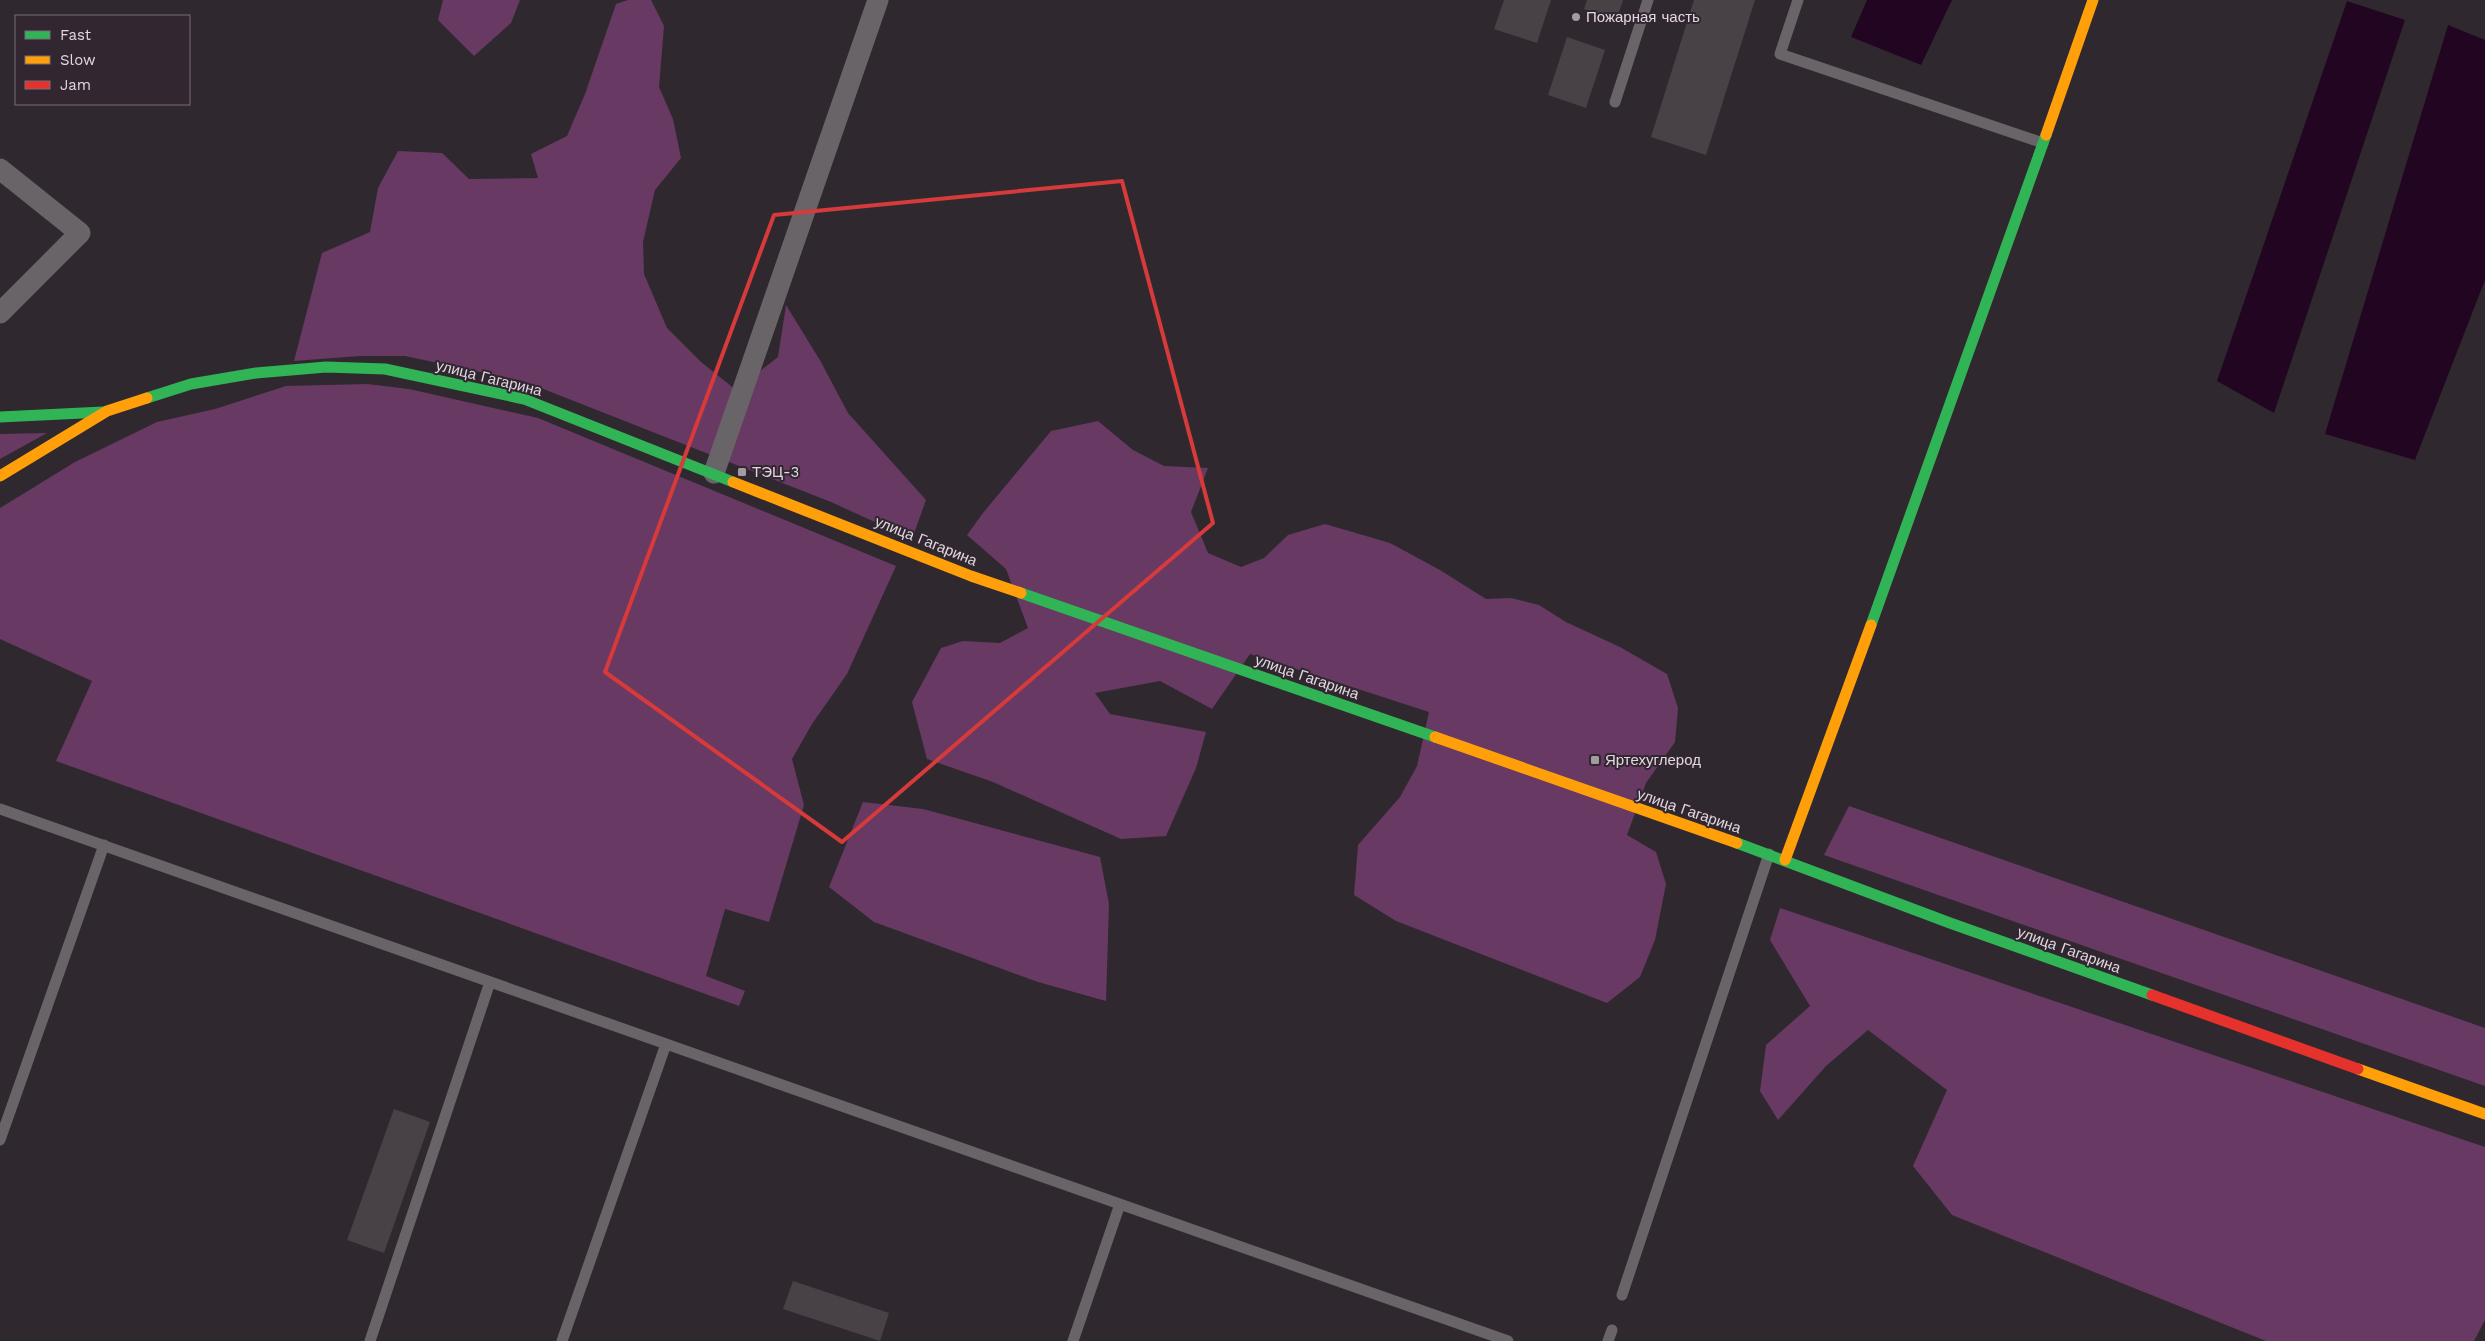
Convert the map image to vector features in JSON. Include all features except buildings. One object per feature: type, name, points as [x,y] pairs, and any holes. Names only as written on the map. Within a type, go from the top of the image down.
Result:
[{"type":"main road","points":[[1785,860],[1928,469],[2093,0]]},
{"type":"main road","name":"улица Гагарина","points":[[0,476],[107,411],[191,384],[256,373],[326,367],[385,368],[524,399],[971,576],[1769,854],[1950,923],[2485,1114]]},
{"type":"main road","name":"улица Гагарина","points":[[0,417],[107,411]]},
{"type":"street","points":[[714,473],[878,0]]},
{"type":"street","points":[[0,169],[80,232],[0,313]]},
{"type":"lane","points":[[1615,102],[1648,0]]},
{"type":"lane","points":[[1798,0],[1780,54],[2043,142]]},
{"type":"lane","points":[[0,809],[1508,1341]]},
{"type":"lane","points":[[0,1140],[104,845]]},
{"type":"lane","points":[[1622,1295],[1769,854]]},
{"type":"lane","points":[[370,1341],[490,982]]},
{"type":"lane","points":[[562,1341],[666,1044]]},
{"type":"lane","points":[[1073,1341],[1120,1204]]},
{"type":"highlighted area","points":[[1122,181],[1213,523],[842,842],[605,672],[774,215]]},
{"type":"shaded area","points":[[443,0],[520,0],[511,23],[474,56],[438,20]]},
{"type":"shaded area","points":[[628,0],[651,0],[664,26],[659,87],[673,119],[681,158],[655,190],[643,242],[644,274],[667,328],[701,362],[736,390],[778,357],[786,305],[821,362],[848,413],[926,500],[912,539],[831,502],[523,381],[405,356],[360,356],[294,361],[322,253],[370,232],[378,188],[398,151],[442,153],[469,179],[538,178],[531,154],[567,136],[585,94],[616,4]]},
{"type":"shaded area","points":[[1867,0],[1952,0],[1921,65],[1851,37]]},
{"type":"shaded area","points":[[2347,1],[2405,20],[2274,413],[2217,381]]},
{"type":"shaded area","points":[[2448,25],[2485,40],[2485,280],[2415,460],[2325,434]]},
{"type":"shaded area","points":[[367,384],[409,389],[538,418],[896,566],[847,674],[812,724],[792,759],[804,805],[769,922],[725,909],[706,976],[745,991],[739,1006],[56,761],[92,681],[0,639],[0,508],[75,462],[157,422],[215,409],[286,386]]},
{"type":"shaded area","points":[[1098,421],[1133,450],[1164,466],[1208,468],[1191,512],[1208,553],[1241,567],[1264,558],[1288,535],[1325,524],[1390,543],[1440,570],[1486,599],[1511,598],[1539,605],[1566,622],[1620,647],[1667,674],[1678,708],[1675,742],[1646,783],[1627,835],[1656,852],[1666,884],[1655,940],[1640,977],[1607,1003],[1396,921],[1354,895],[1358,845],[1400,797],[1417,766],[1429,712],[1250,654],[1212,709],[1160,681],[1095,693],[1110,714],[1206,732],[1196,768],[1166,836],[1121,839],[993,782],[927,759],[912,702],[941,648],[963,641],[1000,643],[1028,628],[1006,569],[967,535],[1051,431]]},
{"type":"shaded area","points":[[47,433],[0,459],[0,434]]},
{"type":"shaded area","points":[[863,802],[923,809],[1100,857],[1109,904],[1106,1001],[1038,982],[874,922],[829,887]]},
{"type":"shaded area","points":[[1849,806],[2485,1028],[2485,1086],[1824,855]]},
{"type":"shaded area","points":[[1780,908],[2485,1147],[2485,1320],[2474,1341],[2266,1341],[1952,1215],[1913,1166],[1947,1090],[1868,1030],[1826,1066],[1778,1120],[1760,1091],[1766,1045],[1810,1006],[1770,940]]},
{"type":"traffic: fast","points":[[1871,625],[2046,135]]},
{"type":"traffic: fast","points":[[147,398],[191,384],[256,373],[326,367],[385,369],[524,399],[733,482]]},
{"type":"traffic: fast","points":[[0,417],[103,412]]},
{"type":"traffic: fast","points":[[1021,593],[1435,737]]},
{"type":"traffic: fast","points":[[1737,843],[1950,923],[2152,995]]},
{"type":"traffic: slow","points":[[2046,135],[2093,0]]},
{"type":"traffic: slow","points":[[0,476],[107,411],[147,398]]},
{"type":"traffic: slow","points":[[733,482],[971,576],[1021,593]]},
{"type":"traffic: slow","points":[[1785,860],[1871,625]]},
{"type":"traffic: slow","points":[[1435,737],[1737,843]]},
{"type":"traffic: slow","points":[[2358,1069],[2485,1114]]},
{"type":"traffic: jam","points":[[2152,995],[2358,1069]]},
{"type":"place","name":"Пожарная часть","points":[[1576,17]]},
{"type":"place","name":"ТЭЦ-3","points":[[742,472]]},
{"type":"place","name":"Яртехуглерод","points":[[1595,760]]}]
